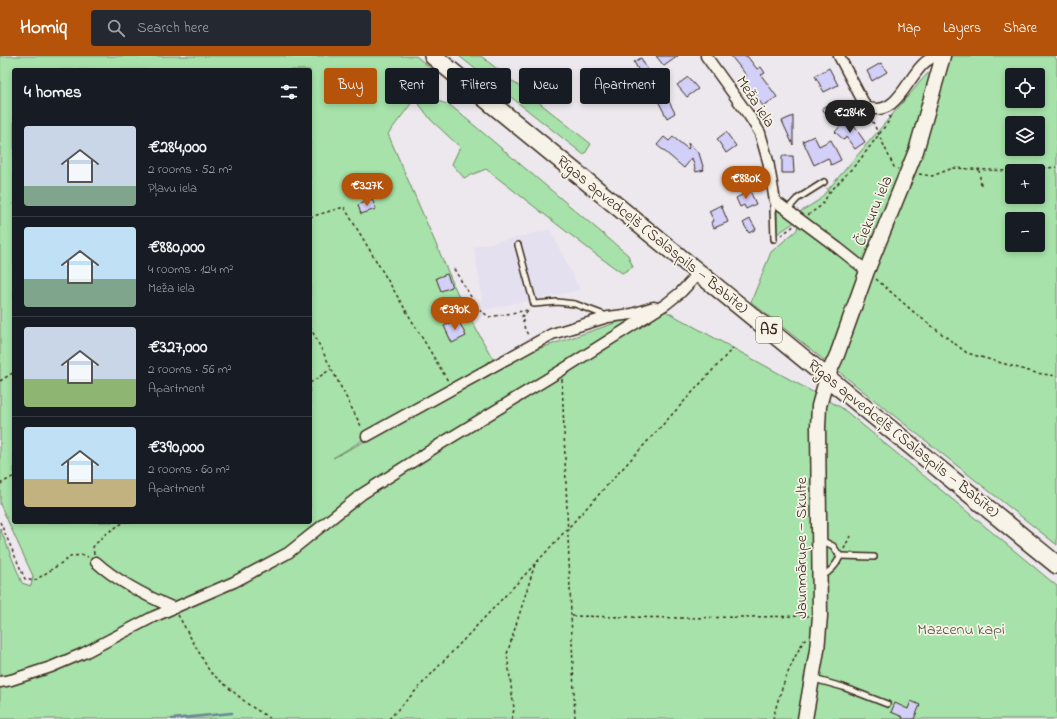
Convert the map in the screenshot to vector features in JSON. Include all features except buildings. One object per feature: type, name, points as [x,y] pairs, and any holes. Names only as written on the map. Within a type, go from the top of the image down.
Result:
[{"type":"highway","name":"Rīgas apvedceļš (Salaspils — Babīte)","points":[[433,56],[1057,565]]},
{"type":"main road","name":"Čiekuru iela","points":[[827,377],[837,355],[867,271],[908,173],[925,124],[943,56]]},
{"type":"main road","name":"Jaunmārupe — Skulte","points":[[805,719],[813,679],[820,616],[818,427],[819,406],[827,377]]},
{"type":"street","name":"Meža iela","points":[[706,56],[760,133],[768,161],[775,201]]},
{"type":"street","points":[[839,56],[866,107],[871,108],[882,108],[892,104],[924,63],[933,57],[938,56]]},
{"type":"street","points":[[775,201],[786,211],[838,248],[867,271]]},
{"type":"street","points":[[0,682],[51,667],[84,653],[153,617],[234,582],[288,553],[362,494],[666,304],[681,292],[699,273]]},
{"type":"street","points":[[367,436],[552,334],[608,317],[632,314],[666,304]]},
{"type":"street","points":[[96,562],[106,571],[144,595],[174,608]]},
{"type":"lane","points":[[786,211],[797,198],[824,182]]},
{"type":"lane","name":"Meža iela","points":[[774,239],[773,210],[775,201]]},
{"type":"lane","points":[[518,245],[534,304],[557,302],[575,304],[608,317]]},
{"type":"lane","points":[[820,540],[833,546],[840,556],[839,562],[826,574],[820,577]]},
{"type":"lane","points":[[840,556],[874,557]]},
{"type":"lane","points":[[813,679],[843,687],[886,704]]},
{"type":"path","points":[[829,193],[860,161],[890,121],[892,104]]},
{"type":"path","points":[[866,107],[878,136],[894,167],[908,173],[932,176],[953,168],[1007,171],[1057,167]]},
{"type":"path","points":[[979,170],[981,185]]},
{"type":"path","points":[[312,216],[344,207],[453,389]]},
{"type":"path","points":[[454,269],[479,310],[490,317],[528,310]]},
{"type":"path","points":[[867,271],[916,314],[967,353],[1036,373],[1057,376]]},
{"type":"path","points":[[533,344],[525,330],[522,316],[534,304]]},
{"type":"path","points":[[312,331],[367,436]]},
{"type":"path","points":[[389,719],[536,563],[733,348]]},
{"type":"path","points":[[312,382],[331,369]]},
{"type":"path","points":[[562,370],[575,719]]},
{"type":"path","points":[[0,381],[12,373]]},
{"type":"path","points":[[0,484],[12,477]]},
{"type":"path","points":[[0,522],[25,579],[34,581],[72,556],[84,555],[96,562]]},
{"type":"path","points":[[96,562],[93,547],[104,535],[121,524]]},
{"type":"path","points":[[840,556],[850,536]]},
{"type":"path","points":[[512,719],[514,709],[507,654],[536,563]]},
{"type":"path","points":[[174,608],[210,672],[249,705],[272,719]]},
{"type":"path","points":[[572,616],[681,618],[820,616]]},
{"type":"path","points":[[773,719],[776,704],[785,681],[802,642],[809,632]]},
{"type":"shaded area","points":[[550,230],[580,290],[484,310],[474,247]]},
{"type":"green space","name":"Mazcenu kapi","points":[[0,56],[416,56],[430,68],[385,68],[385,104],[411,104],[388,134],[462,304],[494,361],[333,458],[490,375],[496,363],[660,308],[842,408],[1057,586],[1057,719],[0,719],[0,528],[22,583],[31,586],[33,576],[0,504]]},
{"type":"green space","points":[[459,56],[481,56],[496,68],[474,68]]},
{"type":"green space","points":[[948,56],[1054,56],[1057,60],[1057,545],[751,302],[771,252],[797,230],[800,212],[819,200],[927,74],[943,74]]},
{"type":"green space","points":[[511,80],[519,86],[519,104],[511,97]]},
{"type":"green space","points":[[439,102],[450,105],[628,255],[633,267],[622,273],[486,169],[464,178],[452,164],[460,147],[431,120],[419,104],[439,104]]},
{"type":"green space","points":[[520,104],[541,104],[591,144],[584,155]]},
{"type":"green space","points":[[777,210],[795,222],[777,234]]},
{"type":"waterway","points":[[172,719],[232,713]]}]
